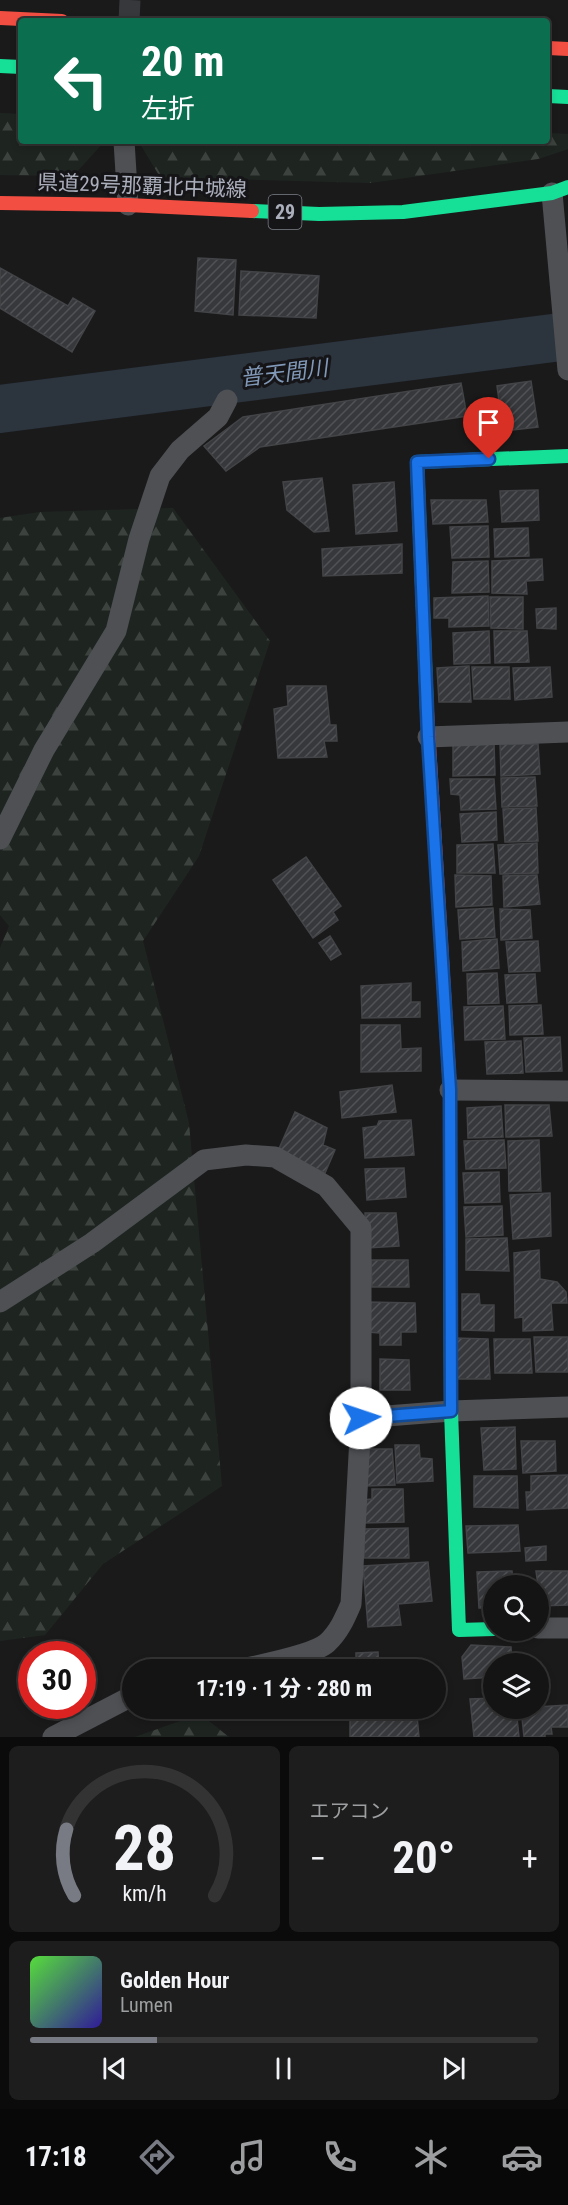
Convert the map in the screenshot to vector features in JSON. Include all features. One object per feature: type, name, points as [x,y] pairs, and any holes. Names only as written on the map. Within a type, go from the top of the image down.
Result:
[{"type":"main road","points":[[0,18],[18,19]]},
{"type":"main road","points":[[550,48],[568,49]]},
{"type":"main road","points":[[0,66],[18,68]]},
{"type":"main road","points":[[550,96],[568,97]]},
{"type":"main road","name":"県道29号那覇北中城線","points":[[0,203],[128,205],[319,214],[403,212],[560,190]]},
{"type":"main road","points":[[483,1629],[459,1630],[451,1411],[450,1090],[428,737],[417,462],[568,456]]},
{"type":"street","points":[[124,144],[128,205]]},
{"type":"street","points":[[560,190],[560,276],[568,369]]},
{"type":"street","points":[[0,839],[44,750],[116,631],[139,539],[160,476],[180,450],[218,417],[227,400]]},
{"type":"street","points":[[428,737],[568,732]]},
{"type":"street","points":[[450,1090],[568,1091]]},
{"type":"street","points":[[0,1302],[92,1243],[204,1160],[246,1155],[275,1157],[326,1186],[361,1228],[361,1418],[351,1604],[342,1625],[325,1644],[285,1659]]},
{"type":"street","points":[[361,1418],[451,1411],[568,1407]]},
{"type":"street","points":[[549,1629],[568,1628]]},
{"type":"street","points":[[54,1737],[122,1701]]},
{"type":"green space","points":[[0,113],[18,114],[18,144],[102,144],[73,176],[0,175]]},
{"type":"green space","points":[[550,133],[568,134],[568,149],[538,159],[370,183],[160,177],[140,144],[550,144]]},
{"type":"green space","points":[[173,508],[270,641],[199,856],[143,941],[189,1123],[222,1486],[103,1564],[45,1635],[0,1641],[0,948],[9,926],[0,915],[0,518],[40,512]]},
{"type":"green space","points":[[186,1719],[206,1719],[229,1737],[135,1737]]},
{"type":"building","points":[[198,258],[236,260],[233,315],[195,311]]},
{"type":"building","points":[[0,268],[68,306],[73,298],[95,311],[72,352],[0,308]]},
{"type":"building","points":[[241,271],[319,276],[316,318],[239,315]]},
{"type":"building","points":[[531,381],[538,427],[503,431],[497,386]]},
{"type":"building","points":[[461,383],[467,416],[260,447],[226,471],[204,446],[243,417]]},
{"type":"building","points":[[322,478],[329,531],[314,532],[287,510],[283,482]]},
{"type":"building","points":[[394,482],[397,531],[356,534],[353,485]]},
{"type":"building","points":[[538,490],[539,520],[502,522],[500,491]]},
{"type":"building","points":[[431,500],[486,500],[488,522],[433,524]]},
{"type":"building","points":[[488,526],[489,557],[452,558],[450,527]]},
{"type":"building","points":[[528,528],[529,556],[495,557],[494,529]]},
{"type":"building","points":[[402,544],[402,573],[323,576],[322,549]]},
{"type":"building","points":[[542,559],[543,580],[526,581],[527,594],[492,593],[492,561]]},
{"type":"building","points":[[488,561],[489,592],[452,593],[453,562]]},
{"type":"building","points":[[488,596],[489,626],[449,627],[449,618],[434,618],[434,598]]},
{"type":"building","points":[[490,597],[523,597],[523,629],[491,628]]},
{"type":"building","points":[[556,608],[556,629],[537,628],[536,609]]},
{"type":"building","points":[[489,631],[490,663],[454,664],[453,633]]},
{"type":"building","points":[[494,631],[527,631],[529,662],[495,663]]},
{"type":"building","points":[[469,666],[471,702],[439,702],[437,668]]},
{"type":"building","points":[[472,667],[509,667],[510,699],[474,699]]},
{"type":"building","points":[[550,667],[552,697],[515,700],[513,668]]},
{"type":"building","points":[[287,686],[326,686],[330,725],[336,725],[337,741],[324,741],[327,757],[278,758],[274,709],[288,706]]},
{"type":"building","points":[[453,743],[494,743],[495,775],[453,776]]},
{"type":"building","points":[[500,744],[538,744],[540,774],[501,776]]},
{"type":"building","points":[[535,777],[537,806],[502,807],[501,778]]},
{"type":"building","points":[[450,779],[494,779],[496,809],[461,810],[460,795],[451,794]]},
{"type":"building","points":[[536,808],[538,841],[505,842],[503,809]]},
{"type":"building","points":[[496,812],[497,840],[462,842],[460,814]]},
{"type":"building","points":[[537,843],[538,873],[500,874],[498,845]]},
{"type":"building","points":[[493,844],[495,873],[457,873],[457,845]]},
{"type":"building","points":[[306,857],[341,906],[333,912],[338,920],[313,938],[273,880]]},
{"type":"building","points":[[455,875],[491,876],[492,905],[456,907]]},
{"type":"building","points":[[537,875],[540,904],[504,907],[503,876]]},
{"type":"building","points":[[493,908],[495,937],[460,939],[458,910]]},
{"type":"building","points":[[500,909],[530,910],[532,938],[501,940]]},
{"type":"building","points":[[330,936],[341,954],[331,960],[319,943]]},
{"type":"building","points":[[497,939],[499,968],[463,971],[462,942]]},
{"type":"building","points":[[538,941],[540,971],[509,972],[506,942]]},
{"type":"building","points":[[497,973],[499,1003],[468,1004],[467,974]]},
{"type":"building","points":[[535,974],[537,1002],[507,1003],[505,975]]},
{"type":"building","points":[[411,983],[411,1002],[420,1002],[420,1017],[362,1018],[361,986]]},
{"type":"building","points":[[541,1005],[543,1034],[510,1035],[509,1006]]},
{"type":"building","points":[[503,1006],[505,1039],[465,1040],[464,1007]]},
{"type":"building","points":[[361,1025],[400,1025],[401,1049],[421,1048],[421,1071],[361,1072]]},
{"type":"building","points":[[560,1037],[562,1071],[526,1072],[524,1038]]},
{"type":"building","points":[[521,1041],[523,1073],[487,1074],[485,1042]]},
{"type":"building","points":[[392,1085],[396,1112],[342,1118],[340,1092]]},
{"type":"building","points":[[505,1105],[549,1105],[552,1136],[506,1137]]},
{"type":"building","points":[[501,1106],[503,1137],[468,1138],[467,1108]]},
{"type":"building","points":[[295,1112],[327,1128],[323,1145],[335,1150],[325,1173],[278,1151]]},
{"type":"building","points":[[411,1120],[414,1155],[365,1158],[363,1128],[377,1126],[379,1121]]},
{"type":"building","points":[[504,1140],[506,1168],[466,1169],[464,1141]]},
{"type":"building","points":[[539,1140],[541,1191],[509,1191],[508,1141]]},
{"type":"building","points":[[404,1168],[406,1197],[367,1200],[365,1169]]},
{"type":"building","points":[[499,1172],[500,1202],[465,1203],[463,1173]]},
{"type":"building","points":[[550,1193],[551,1236],[513,1239],[510,1195]]},
{"type":"building","points":[[502,1206],[503,1235],[466,1237],[464,1207]]},
{"type":"building","points":[[365,1213],[396,1213],[399,1246],[367,1248]]},
{"type":"building","points":[[507,1238],[509,1271],[466,1270],[466,1239]]},
{"type":"building","points":[[539,1250],[540,1279],[557,1282],[566,1292],[567,1303],[551,1303],[553,1330],[523,1331],[523,1317],[515,1318],[514,1253]]},
{"type":"building","points":[[371,1260],[408,1260],[409,1287],[372,1287]]},
{"type":"building","points":[[462,1294],[479,1294],[480,1305],[494,1305],[494,1331],[462,1330]]},
{"type":"building","points":[[368,1302],[415,1303],[416,1332],[401,1332],[401,1345],[380,1345],[380,1333],[367,1332]]},
{"type":"building","points":[[534,1337],[568,1337],[568,1372],[536,1372]]},
{"type":"building","points":[[454,1338],[488,1339],[490,1379],[455,1379]]},
{"type":"building","points":[[494,1339],[530,1339],[532,1373],[495,1373]]},
{"type":"building","points":[[380,1359],[409,1360],[410,1390],[380,1390]]},
{"type":"building","points":[[515,1427],[516,1469],[484,1470],[481,1428]]},
{"type":"building","points":[[521,1441],[555,1441],[556,1471],[523,1473]]},
{"type":"building","points":[[395,1445],[419,1445],[420,1458],[432,1459],[433,1481],[397,1483]]},
{"type":"building","points":[[364,1449],[392,1449],[395,1485],[366,1486]]},
{"type":"building","points":[[568,1475],[568,1508],[527,1510],[526,1492],[531,1492],[531,1476]]},
{"type":"building","points":[[474,1476],[517,1476],[518,1508],[474,1507]]},
{"type":"building","points":[[372,1489],[403,1489],[404,1522],[363,1523],[362,1500],[372,1499]]},
{"type":"building","points":[[518,1525],[520,1551],[468,1553],[466,1526]]},
{"type":"building","points":[[408,1528],[409,1558],[364,1558],[364,1529]]},
{"type":"building","points":[[546,1546],[546,1560],[526,1561],[525,1548]]},
{"type":"building","points":[[428,1562],[432,1601],[398,1604],[401,1625],[368,1627],[363,1566]]},
{"type":"building","points":[[512,1571],[512,1575],[483,1575],[483,1608],[479,1608],[477,1572]]},
{"type":"building","points":[[536,1571],[568,1571],[568,1605],[549,1606],[549,1575],[537,1575]]},
{"type":"building","points":[[471,1645],[511,1647],[511,1653],[483,1653],[483,1678],[464,1679],[462,1657]]},
{"type":"building","points":[[378,1652],[378,1659],[356,1659],[356,1653]]},
{"type":"building","points":[[483,1698],[483,1719],[517,1719],[519,1737],[474,1737],[470,1699]]},
{"type":"building","points":[[568,1705],[568,1727],[551,1727],[552,1734],[545,1734],[545,1737],[524,1737],[522,1719],[549,1719],[549,1706]]},
{"type":"building","points":[[350,1719],[417,1719],[419,1737],[350,1737]]},
{"type":"waterway","name":"普天間川","points":[[0,409],[568,336]]},
{"type":"tunnel","points":[[129,18],[130,0]]},
{"type":"traffic: fast","points":[[0,66],[18,67]]},
{"type":"traffic: fast","points":[[550,96],[568,97]]},
{"type":"traffic: fast","points":[[252,211],[319,214],[403,212],[552,193],[568,187]]},
{"type":"traffic: fast","points":[[427,711],[417,462],[568,456]]},
{"type":"traffic: fast","points":[[450,1155],[451,1411],[459,1630],[483,1629]]},
{"type":"traffic: jam","points":[[0,18],[18,19]]},
{"type":"traffic: jam","points":[[550,48],[568,49]]},
{"type":"traffic: jam","points":[[0,203],[128,205],[252,211]]},
{"type":"traffic: jam","points":[[427,711],[450,1090],[450,1155]]},
{"type":"route","points":[[361,1418],[451,1411],[450,1090],[428,737],[417,462],[489,459]]}]
